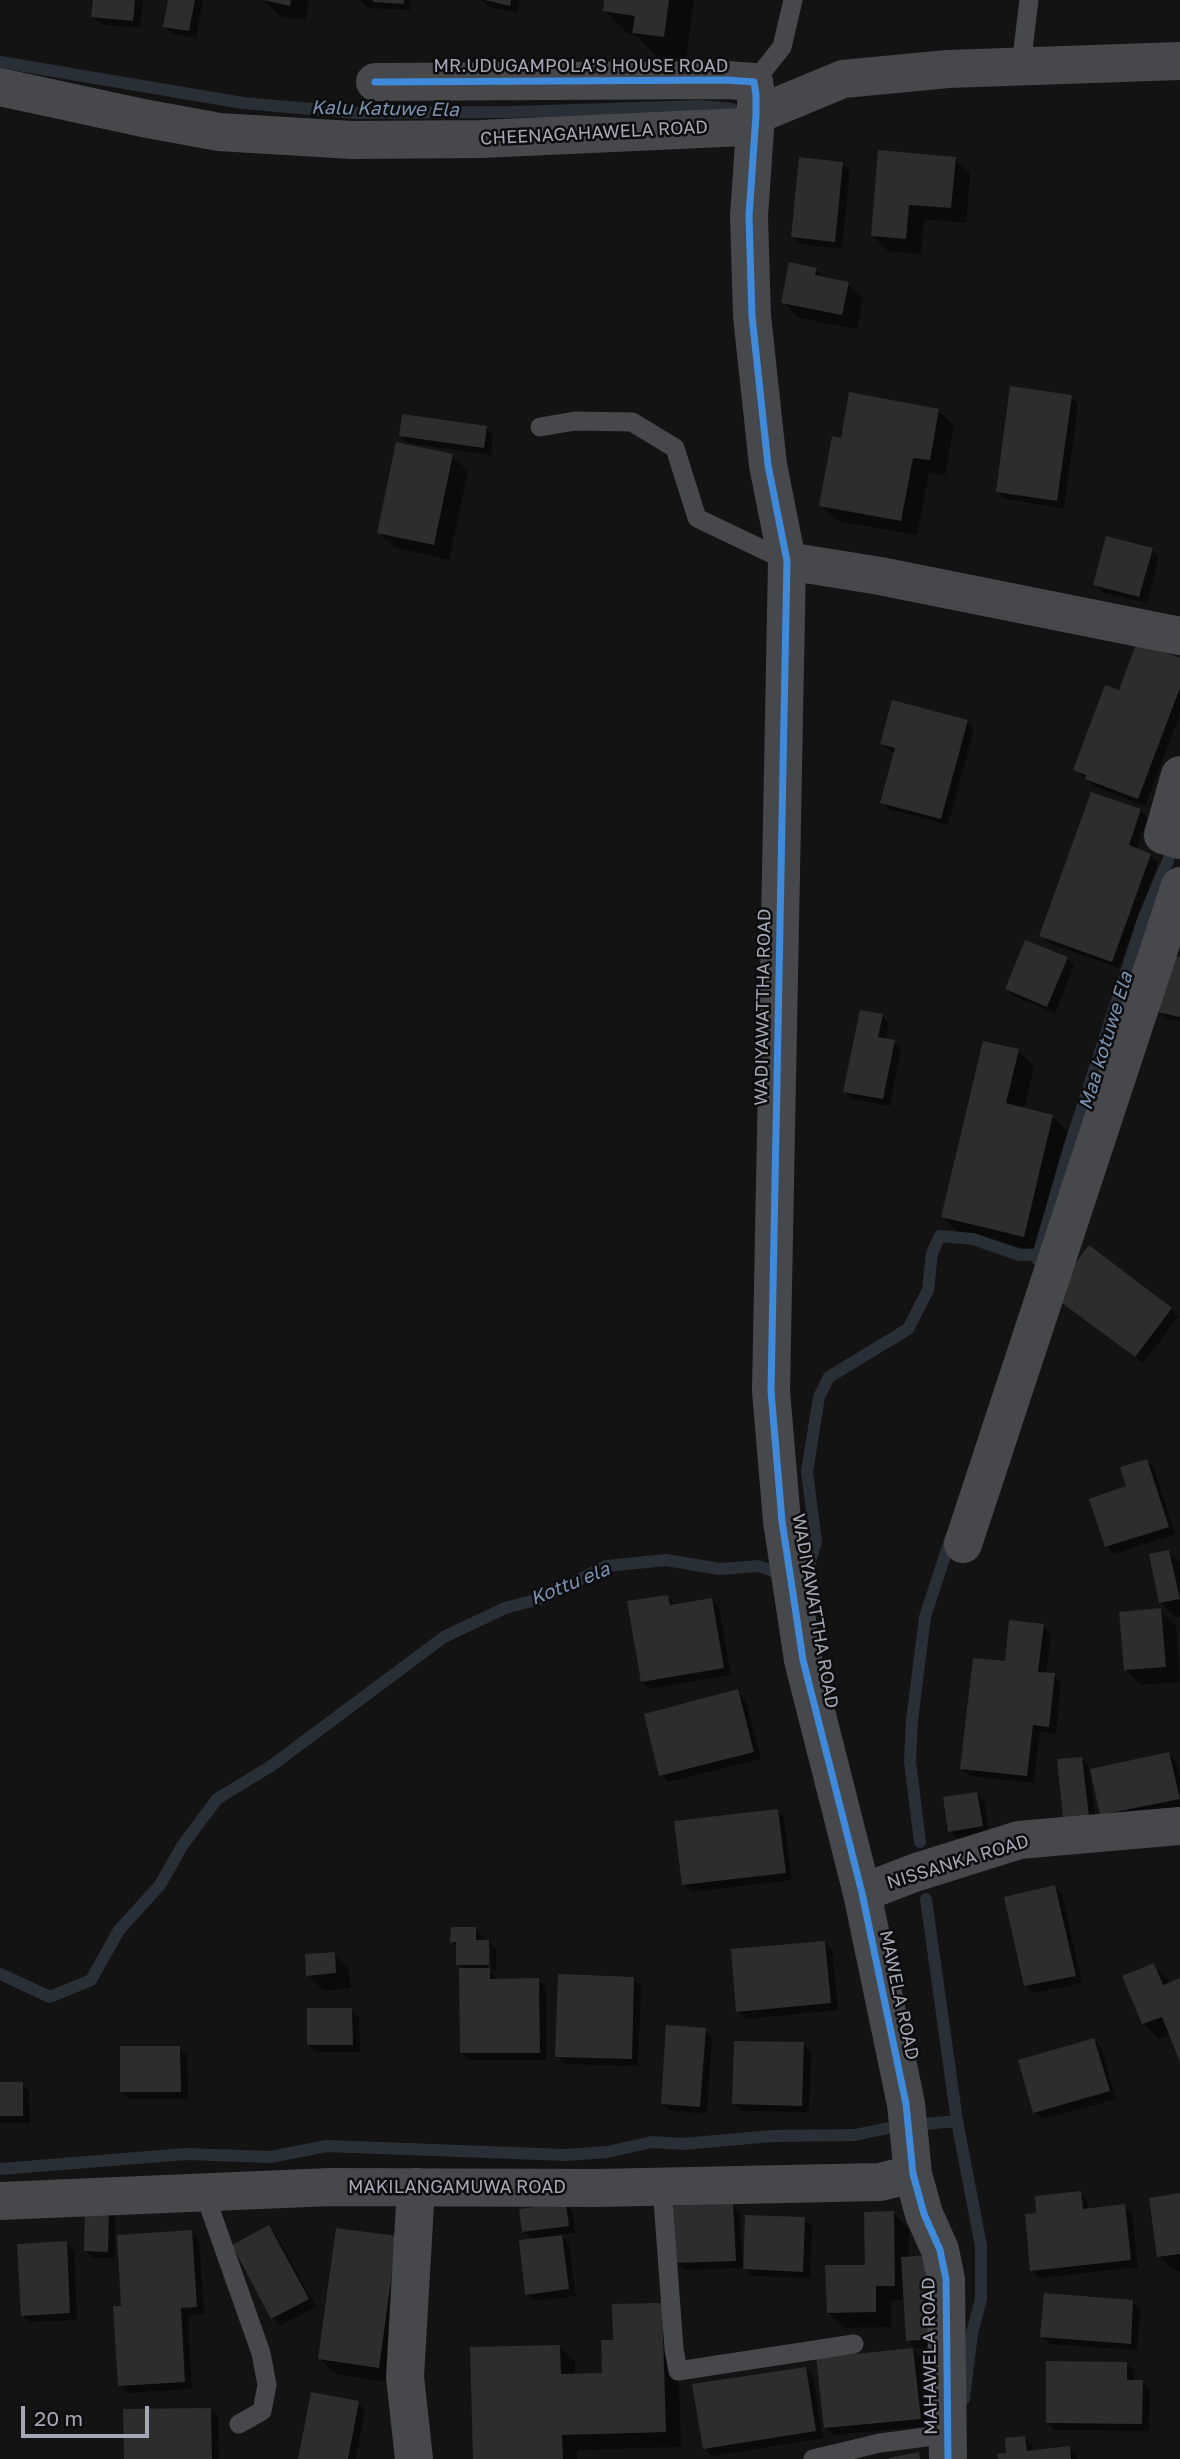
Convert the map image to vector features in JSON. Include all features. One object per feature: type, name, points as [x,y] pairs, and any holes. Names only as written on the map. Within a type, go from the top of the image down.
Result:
[{"type":"street","name":"CHEENAGAHAWELA ROAD","points":[[0,87],[219,132],[352,140],[481,139],[744,127],[755,99],[843,79],[948,69],[1180,61]]},
{"type":"street","name":"MR.UDUGAMPOLA'S HOUSE ROAD","points":[[375,82],[727,80],[755,99]]},
{"type":"street","name":"WADIYAWATTHA ROAD","points":[[755,99],[749,216],[752,316],[768,465],[787,561],[771,1391],[790,1576],[803,1660],[862,1893]]},
{"type":"street","points":[[787,561],[880,576],[1180,636]]},
{"type":"street","points":[[1171,838],[1180,775]]},
{"type":"street","points":[[963,1544],[1180,886]]},
{"type":"street","name":"NISSANKA ROAD","points":[[862,1893],[914,1873],[1019,1840],[1180,1826]]},
{"type":"street","name":"MAWELA ROAD","points":[[862,1893],[906,2104],[912,2160]]},
{"type":"street","name":"MAKILANGAMUWA ROAD","points":[[0,2201],[331,2187],[880,2182],[912,2160]]},
{"type":"street","name":"MAHAWELA ROAD","points":[[912,2160],[924,2214],[940,2250],[946,2279],[948,2447]]},
{"type":"street","points":[[414,2459],[405,2377],[416,2187]]},
{"type":"lane","points":[[755,99],[782,47],[793,0]]},
{"type":"lane","points":[[1021,66],[1028,0]]},
{"type":"lane","points":[[540,427],[575,421],[632,422],[675,448],[697,518],[787,561]]},
{"type":"lane","points":[[662,2186],[678,2371],[854,2344]]},
{"type":"lane","points":[[204,2192],[261,2353],[267,2385],[262,2411],[239,2424]]},
{"type":"lane","points":[[813,2459],[880,2442],[948,2447]]},
{"type":"building","points":[[93,0],[135,0],[133,21],[91,17]]},
{"type":"building","points":[[168,0],[195,0],[189,31],[163,27]]},
{"type":"building","points":[[264,0],[291,0],[290,6]]},
{"type":"building","points":[[404,0],[404,4],[373,2]]},
{"type":"building","points":[[485,0],[511,0],[510,6]]},
{"type":"building","points":[[604,0],[669,0],[664,37],[632,33],[635,16],[603,11]]},
{"type":"building","points":[[878,150],[956,157],[951,208],[909,205],[906,239],[871,236]]},
{"type":"building","points":[[799,157],[843,162],[835,242],[791,237]]},
{"type":"building","points":[[789,262],[817,268],[815,275],[849,282],[842,315],[781,303]]},
{"type":"building","points":[[1010,386],[1072,395],[1057,501],[996,492]]},
{"type":"building","points":[[849,392],[939,409],[930,460],[913,458],[901,521],[819,506],[832,436],[841,438]]},
{"type":"building","points":[[402,414],[487,426],[484,448],[399,436]]},
{"type":"building","points":[[396,442],[453,454],[434,545],[377,533]]},
{"type":"building","points":[[1106,536],[1153,548],[1139,597],[1093,585]]},
{"type":"building","points":[[1137,642],[1180,658],[1180,688],[1138,799],[1085,779],[1086,775],[1073,770],[1105,685],[1119,690]]},
{"type":"building","points":[[892,700],[968,720],[941,819],[880,803],[895,748],[880,744]]},
{"type":"building","points":[[1091,792],[1141,809],[1129,845],[1151,854],[1112,962],[1039,936]]},
{"type":"building","points":[[1025,940],[1068,957],[1047,1007],[1005,989]]},
{"type":"building","points":[[1170,955],[1180,957],[1180,1017],[1157,1012]]},
{"type":"building","points":[[860,1010],[883,1014],[878,1037],[895,1040],[883,1099],[843,1092]]},
{"type":"building","points":[[983,1041],[1019,1049],[1006,1103],[1053,1115],[1024,1237],[941,1217]]},
{"type":"building","points":[[1089,1245],[1172,1308],[1135,1357],[1051,1295]]},
{"type":"building","points":[[1147,1459],[1169,1527],[1105,1547],[1089,1499],[1126,1486],[1120,1467]]},
{"type":"building","points":[[1169,1550],[1180,1599],[1159,1603],[1149,1554]]},
{"type":"building","points":[[668,1595],[670,1605],[712,1598],[724,1668],[641,1682],[627,1601]]},
{"type":"building","points":[[1161,1608],[1166,1667],[1124,1670],[1119,1612]]},
{"type":"building","points":[[1009,1620],[1044,1624],[1038,1672],[1055,1673],[1049,1727],[1033,1725],[1027,1776],[960,1769],[973,1658],[1005,1661]]},
{"type":"building","points":[[738,1689],[754,1752],[659,1776],[644,1714]]},
{"type":"building","points":[[1169,1752],[1180,1799],[1100,1815],[1090,1769]]},
{"type":"building","points":[[1082,1757],[1090,1825],[1064,1828],[1057,1759]]},
{"type":"building","points":[[977,1792],[983,1826],[948,1832],[943,1797]]},
{"type":"building","points":[[778,1809],[786,1873],[682,1885],[674,1821]]},
{"type":"building","points":[[1055,1885],[1076,1976],[1024,1986],[1004,1897]]},
{"type":"building","points":[[451,1927],[476,1927],[476,1940],[489,1940],[489,1965],[456,1965],[456,1942],[450,1943]]},
{"type":"building","points":[[825,1941],[831,2003],[736,2012],[731,1949]]},
{"type":"building","points":[[335,1952],[336,1973],[306,1976],[305,1954]]},
{"type":"building","points":[[1154,1963],[1163,1985],[1180,1978],[1180,2062],[1162,2017],[1142,2024],[1122,1976]]},
{"type":"building","points":[[459,1968],[490,1968],[490,1979],[539,1978],[540,2053],[460,2053]]},
{"type":"building","points":[[558,1974],[634,1977],[632,2059],[555,2057]]},
{"type":"building","points":[[307,2008],[352,2008],[353,2045],[307,2045]]},
{"type":"building","points":[[666,2025],[706,2028],[700,2107],[661,2104]]},
{"type":"building","points":[[1094,2038],[1110,2091],[1033,2113],[1018,2060]]},
{"type":"building","points":[[734,2041],[804,2042],[802,2106],[732,2104]]},
{"type":"building","points":[[120,2046],[180,2046],[181,2092],[120,2092]]},
{"type":"building","points":[[0,2082],[23,2082],[23,2116],[0,2116]]},
{"type":"building","points":[[1081,2191],[1083,2209],[1125,2204],[1131,2260],[1030,2271],[1025,2214],[1036,2213],[1035,2196]]},
{"type":"building","points":[[1180,2193],[1180,2254],[1157,2257],[1149,2198]]},
{"type":"building","points":[[566,2203],[569,2226],[522,2232],[519,2209]]},
{"type":"building","points":[[733,2203],[736,2261],[674,2263],[672,2206]]},
{"type":"building","points":[[85,2209],[109,2209],[108,2252],[84,2251]]},
{"type":"building","points":[[894,2211],[895,2286],[876,2286],[876,2312],[827,2313],[825,2265],[865,2265],[864,2212]]},
{"type":"building","points":[[745,2215],[805,2217],[803,2272],[743,2269]]},
{"type":"building","points":[[269,2225],[309,2299],[271,2319],[232,2245]]},
{"type":"building","points":[[336,2228],[397,2236],[379,2368],[318,2359]]},
{"type":"building","points":[[192,2230],[197,2307],[181,2308],[185,2382],[118,2386],[113,2306],[121,2306],[117,2235]]},
{"type":"building","points":[[562,2235],[569,2289],[525,2295],[519,2240]]},
{"type":"building","points":[[67,2241],[70,2313],[21,2316],[17,2244]]},
{"type":"building","points":[[933,2255],[938,2339],[906,2341],[901,2257]]},
{"type":"building","points":[[1044,2293],[1133,2300],[1131,2344],[1040,2337]]},
{"type":"building","points":[[662,2303],[666,2432],[562,2435],[563,2459],[473,2459],[470,2347],[560,2345],[561,2374],[602,2373],[601,2340],[613,2340],[612,2304]]},
{"type":"building","points":[[913,2348],[921,2419],[824,2428],[816,2358]]},
{"type":"building","points":[[1046,2361],[1127,2362],[1127,2380],[1143,2380],[1142,2424],[1046,2423]]},
{"type":"building","points":[[806,2367],[816,2431],[703,2449],[692,2384]]},
{"type":"building","points":[[311,2392],[359,2401],[348,2459],[298,2459]]},
{"type":"building","points":[[211,2408],[212,2459],[124,2459],[123,2409]]},
{"type":"building","points":[[1025,2436],[1027,2451],[1070,2446],[1071,2459],[998,2459],[997,2454],[1006,2453],[1005,2438]]},
{"type":"building","points":[[919,2452],[920,2459],[889,2459],[889,2458]]},
{"type":"waterway","name":"Kalu Katuwe Ela","points":[[0,62],[243,103],[357,113],[513,112],[700,106],[732,109]]},
{"type":"waterway","name":"Maa kotuwe Ela","points":[[1037,1259],[1070,1145],[1144,917],[1175,844]]},
{"type":"waterway","name":"Kottu ela","points":[[0,1974],[50,1997],[91,1980],[119,1930],[160,1885],[182,1846],[217,1799],[271,1766],[444,1637],[505,1608],[543,1598],[606,1566],[666,1560],[720,1569],[759,1566],[787,1577],[801,1574],[808,1568],[816,1542],[807,1472],[819,1397],[829,1377],[908,1329],[928,1290],[932,1253],[940,1236],[973,1239],[1020,1255],[1039,1254]]},
{"type":"waterway","points":[[920,1842],[910,1761],[912,1720],[925,1617],[951,1537]]},
{"type":"waterway","points":[[926,1899],[957,2121],[981,2246],[981,2299],[972,2333],[964,2399]]},
{"type":"waterway","points":[[0,2169],[186,2154],[270,2157],[327,2146],[566,2155],[607,2152],[652,2142],[683,2144],[772,2136],[855,2135],[893,2127],[957,2121]]},
{"type":"cycle path","points":[[375,82],[754,82],[756,115],[749,216],[752,316],[768,465],[787,561],[771,1391],[782,1521],[803,1660],[862,1893],[906,2104],[913,2174],[924,2214],[940,2250],[946,2279],[948,2459]]}]
